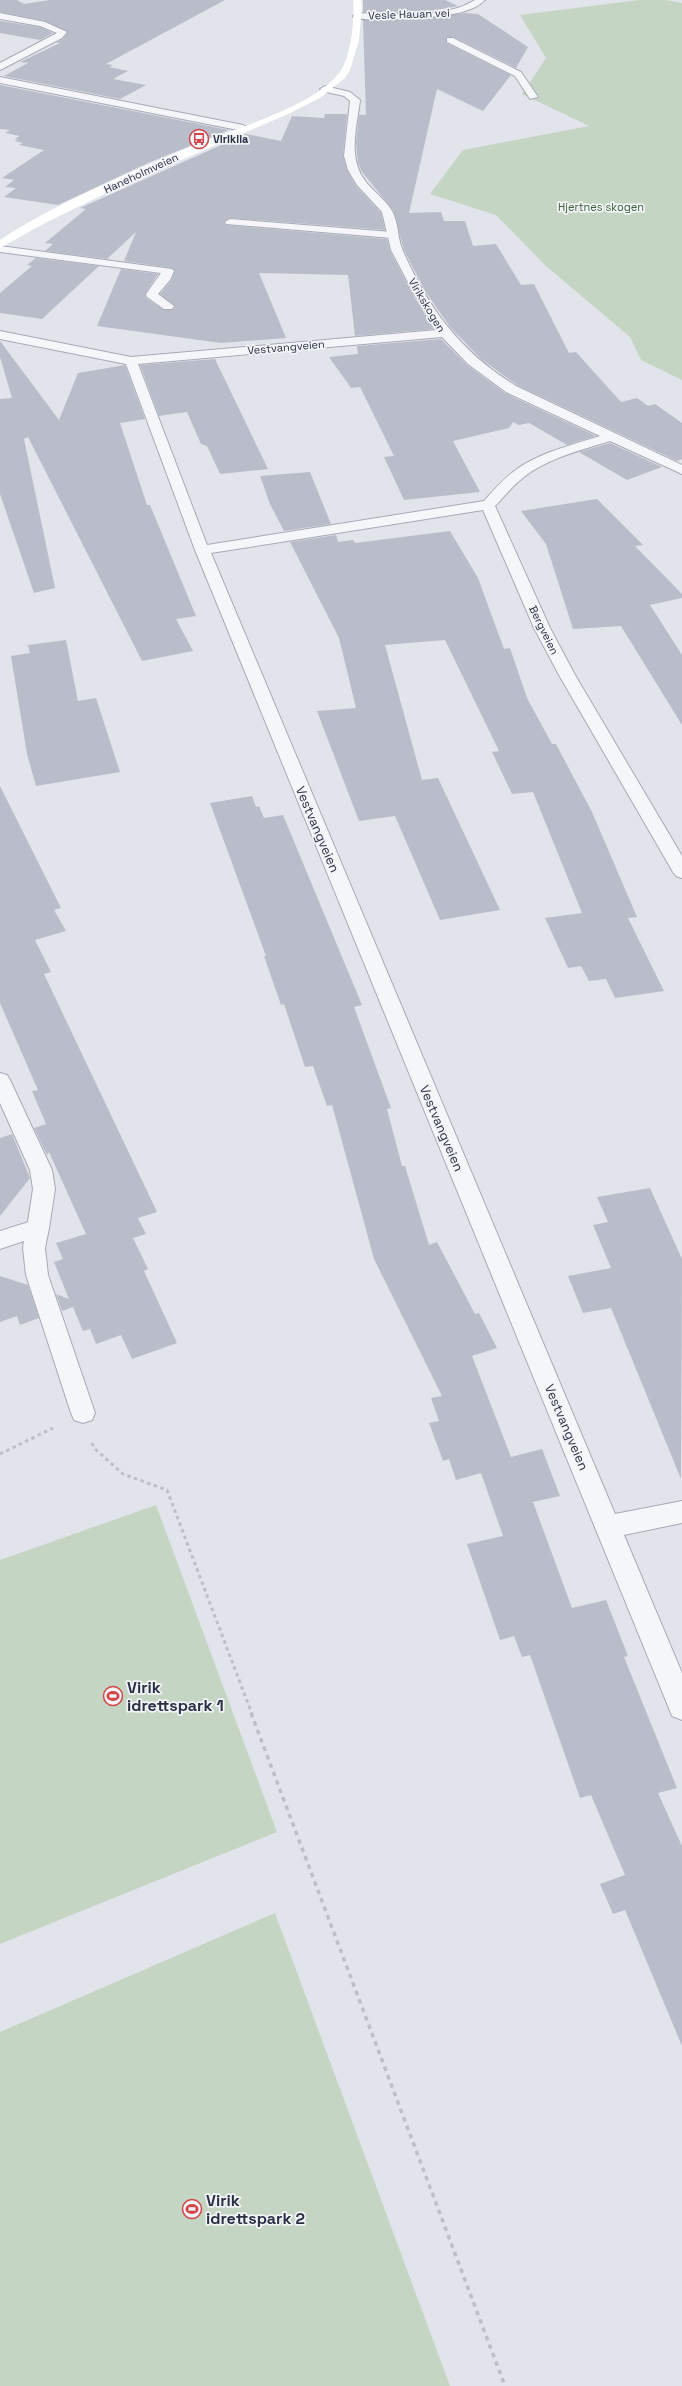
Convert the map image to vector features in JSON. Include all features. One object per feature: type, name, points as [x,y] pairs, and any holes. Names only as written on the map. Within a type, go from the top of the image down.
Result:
[{"type":"main road","name":"Haneholmveien","points":[[0,245],[52,215],[127,178],[304,102],[325,89],[340,77],[349,64],[357,16],[356,0]]},
{"type":"street","name":"Vesle Hauan vei","points":[[357,16],[456,12],[472,7],[481,0]]},
{"type":"street","points":[[0,16],[42,24],[63,32],[0,67]]},
{"type":"street","points":[[450,40],[518,74],[533,97]]},
{"type":"street","points":[[0,80],[243,128]]},
{"type":"street","name":"Virikskogen","points":[[325,89],[347,94],[355,100],[349,156],[353,170],[361,183],[387,211],[391,221],[392,236],[404,265],[442,332],[488,376],[510,390],[682,470]]},
{"type":"street","points":[[230,222],[392,236]]},
{"type":"street","points":[[0,249],[168,271],[164,280],[152,294],[168,306]]},
{"type":"street","name":"Vestvangveien","points":[[0,335],[131,361],[442,332]]},
{"type":"street","name":"Vestvangveien","points":[[131,361],[202,550],[682,1706]]},
{"type":"street","points":[[202,550],[488,505],[513,479],[526,469],[548,459],[610,437]]},
{"type":"street","name":"Bergveien","points":[[488,505],[542,628],[567,675],[682,872]]},
{"type":"street","points":[[0,1080],[41,1170],[44,1189],[34,1248],[37,1275],[82,1413]]},
{"type":"street","points":[[0,1240],[38,1228]]},
{"type":"street","points":[[608,1527],[682,1512]]},
{"type":"path","points":[[0,1454],[82,1413],[94,1448],[123,1474],[167,1490],[505,2386]]},
{"type":"green space","name":"Hjertnes skogen","points":[[639,0],[666,0],[682,3],[682,380],[641,360],[630,337],[546,266],[496,215],[430,194],[463,150],[589,126],[522,94],[546,58],[520,15]]},
{"type":"green space","name":"Virik idrettspark 1","points":[[156,1505],[277,1832],[0,1944],[0,1560]]},
{"type":"green space","name":"Virik idrettspark 2","points":[[275,1913],[450,2386],[0,2386],[0,2032]]},
{"type":"building","points":[[0,0],[17,0],[24,4],[50,0],[225,0],[106,64],[113,65],[109,67],[128,71],[113,79],[146,85],[120,99],[4,76],[28,63],[20,62],[60,43],[56,43],[63,39],[68,32],[45,21],[0,12]]},
{"type":"building","points":[[363,0],[445,0],[458,6],[418,13],[363,12]]},
{"type":"building","points":[[465,13],[478,14],[528,47],[516,68],[454,37],[446,37],[446,43],[511,75],[483,111],[437,89],[409,213],[441,212],[444,221],[465,221],[473,246],[496,244],[521,285],[534,284],[569,353],[576,352],[621,402],[637,398],[648,406],[655,404],[682,423],[682,459],[677,461],[517,385],[480,358],[450,327],[425,291],[404,250],[393,210],[362,172],[358,163],[356,143],[359,115],[366,115],[363,20],[420,19]]},
{"type":"building","points":[[0,21],[40,27],[53,33],[40,40],[0,33]]},
{"type":"building","points":[[0,85],[229,130],[148,163],[58,205],[4,197],[16,188],[5,187],[14,180],[2,178],[44,150],[19,145],[23,143],[15,141],[18,139],[14,139],[20,136],[5,133],[10,130],[0,129]]},
{"type":"building","points":[[325,114],[347,114],[343,156],[347,170],[356,186],[381,213],[385,230],[230,218],[224,222],[225,225],[387,239],[390,251],[412,293],[434,329],[355,336],[348,275],[259,273],[286,338],[221,343],[97,326],[121,269],[158,274],[145,294],[146,298],[164,310],[172,310],[175,307],[160,294],[171,281],[175,271],[172,268],[124,261],[136,232],[107,259],[45,251],[53,244],[45,243],[86,209],[80,208],[246,134],[281,141],[292,116],[324,118]]},
{"type":"building","points":[[36,258],[99,266],[42,319],[0,313],[0,293],[32,266],[27,265]]},
{"type":"building","points":[[441,339],[467,365],[505,393],[596,436],[567,445],[529,423],[519,425],[513,422],[509,428],[453,441],[480,492],[404,500],[384,457],[394,456],[360,387],[351,388],[329,357],[358,354],[357,346]]},
{"type":"building","points":[[0,341],[59,420],[78,373],[125,365],[145,419],[120,423],[147,505],[150,505],[196,616],[176,619],[193,651],[142,661],[28,437],[24,439],[55,588],[34,593],[0,494],[0,399],[12,398],[0,357]]},
{"type":"building","points":[[215,359],[268,469],[220,474],[207,446],[201,444],[187,412],[159,416],[140,365]]},
{"type":"building","points":[[610,443],[662,467],[627,480],[579,452]]},
{"type":"building","points":[[310,472],[331,524],[284,531],[270,504],[260,476]]},
{"type":"building","points":[[597,499],[643,545],[635,546],[682,594],[682,598],[650,605],[682,655],[682,725],[621,626],[573,629],[546,544],[521,511]]},
{"type":"building","points":[[450,531],[478,578],[504,649],[510,648],[527,698],[552,744],[556,744],[592,812],[637,917],[628,918],[664,991],[615,998],[606,979],[589,981],[581,966],[568,968],[545,918],[582,913],[533,792],[512,794],[492,752],[499,751],[445,640],[385,645],[422,780],[438,778],[500,910],[440,920],[395,816],[359,821],[317,711],[356,708],[339,638],[290,542],[336,535],[338,542],[353,540],[355,543]]},
{"type":"building","points":[[66,640],[78,701],[96,698],[120,772],[36,786],[27,754],[11,656],[30,653],[28,645]]},
{"type":"building","points":[[0,786],[61,908],[54,910],[66,931],[35,940],[51,972],[44,974],[157,1212],[138,1218],[146,1234],[133,1238],[148,1269],[144,1271],[177,1343],[132,1359],[121,1335],[96,1344],[90,1329],[83,1331],[73,1307],[62,1311],[56,1294],[69,1299],[54,1262],[63,1259],[56,1243],[86,1234],[49,1152],[47,1155],[34,1128],[46,1124],[32,1091],[38,1090],[0,1003]]},
{"type":"building","points":[[252,796],[256,807],[259,806],[264,818],[283,815],[362,1005],[354,1007],[391,1108],[387,1109],[402,1166],[405,1166],[429,1245],[437,1242],[475,1314],[479,1313],[497,1348],[472,1356],[511,1457],[542,1449],[560,1496],[533,1502],[572,1608],[606,1600],[628,1656],[624,1657],[677,1788],[658,1793],[682,1846],[682,2046],[625,1910],[613,1914],[600,1884],[625,1875],[591,1795],[580,1798],[530,1655],[522,1657],[514,1636],[500,1640],[467,1544],[503,1536],[481,1473],[456,1480],[449,1459],[443,1461],[429,1423],[439,1421],[431,1398],[442,1396],[374,1259],[332,1105],[327,1106],[313,1066],[305,1067],[284,1004],[281,1005],[264,956],[266,956],[210,803]]},
{"type":"building","points":[[12,1134],[30,1178],[0,1216],[0,1138]]},
{"type":"building","points":[[650,1188],[682,1259],[681,1479],[611,1308],[583,1313],[568,1276],[611,1268],[593,1225],[608,1222],[597,1197]]},
{"type":"building","points":[[0,1276],[28,1285],[39,1318],[20,1325],[17,1316],[0,1322]]},
{"type":"place","name":"Viriklia","points":[[199,139]]},
{"type":"place","name":"Virik idrettspark 1","points":[[113,1696]]},
{"type":"place","name":"Virik idrettspark 2","points":[[192,2209]]}]
